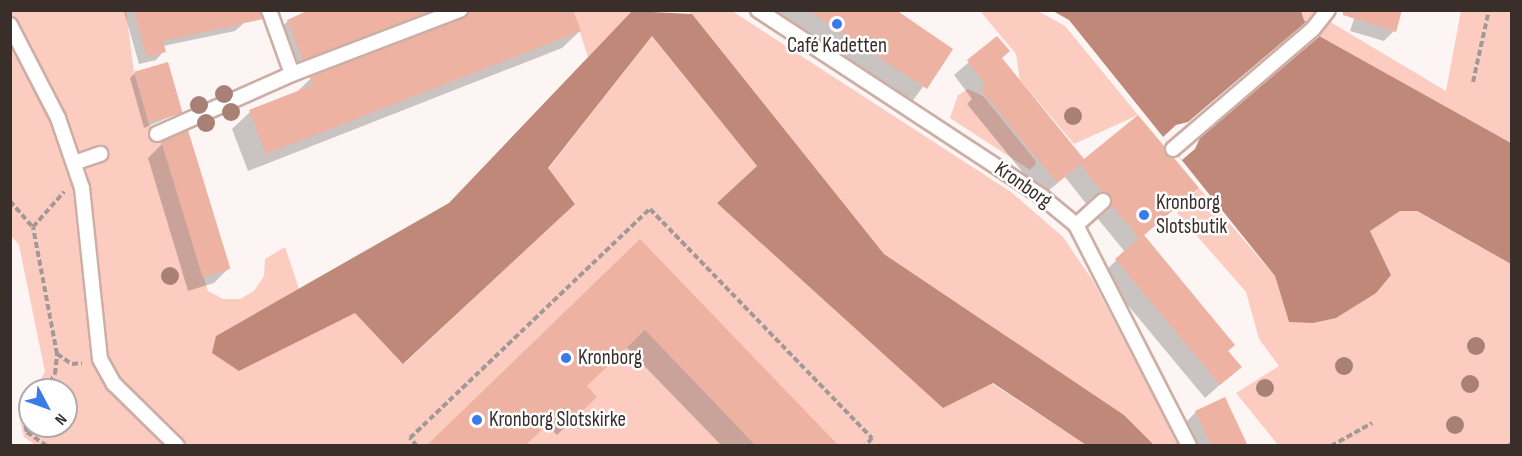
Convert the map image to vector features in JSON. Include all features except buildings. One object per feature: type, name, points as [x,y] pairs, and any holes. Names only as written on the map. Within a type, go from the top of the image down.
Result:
[{"type":"lane","points":[[157,134],[292,74],[460,10]]},
{"type":"lane","name":"Kronborg","points":[[758,10],[1041,196],[1076,225]]},
{"type":"lane","points":[[1173,149],[1312,29],[1328,10]]},
{"type":"lane","points":[[272,11],[292,74]]},
{"type":"lane","points":[[10,25],[58,118],[82,188],[100,359],[114,384],[177,446]]},
{"type":"lane","points":[[74,163],[100,154]]},
{"type":"lane","points":[[1103,201],[1076,225],[1189,446]]},
{"type":"path","points":[[1473,82],[1489,10]]},
{"type":"path","points":[[10,201],[33,227],[57,354],[54,378]]},
{"type":"path","points":[[33,227],[50,204]]},
{"type":"path","points":[[417,446],[410,438],[650,208],[872,438],[865,446]]},
{"type":"path","points":[[57,354],[72,364]]},
{"type":"path","points":[[1331,446],[1372,423]]},
{"type":"path","points":[[1508,446],[1512,443]]},
{"type":"shaded area","points":[[10,11],[126,11],[134,72],[149,124],[162,142],[208,291],[223,299],[240,299],[254,291],[264,276],[265,259],[285,247],[299,289],[216,336],[239,371],[355,312],[404,364],[575,203],[548,169],[652,36],[757,166],[717,203],[1086,445],[35,445],[25,438],[78,438],[78,378],[41,378],[45,372],[19,245],[11,236]]},
{"type":"shaded area","points":[[573,11],[632,11],[588,57]]},
{"type":"shaded area","points":[[632,11],[692,14],[884,254],[1124,415],[1154,445],[1086,445],[993,383],[943,408],[717,203],[757,166],[652,36],[548,168],[575,204],[403,364],[355,313],[239,371],[212,353],[216,336],[449,203]]},
{"type":"shaded area","points":[[688,11],[732,11],[1011,192],[1063,237],[1093,281],[1179,445],[1154,445],[1124,415],[884,254]]},
{"type":"shaded area","points":[[980,11],[1038,11],[1065,26],[1138,115],[1074,144],[1020,80],[1016,54]]},
{"type":"shaded area","points":[[1053,11],[1301,11],[1304,20],[1321,37],[1511,143],[1511,264],[1417,211],[1400,211],[1370,231],[1391,275],[1376,293],[1336,318],[1313,323],[1289,322],[1275,276],[1069,20]]},
{"type":"shaded area","points":[[1301,11],[1312,11],[1446,91],[1461,11],[1511,11],[1511,143],[1321,37],[1304,20]]},
{"type":"shaded area","points":[[968,89],[983,96],[1035,160],[1036,164],[1030,170],[950,118],[958,95]]},
{"type":"shaded area","points":[[1199,188],[1275,276],[1289,322],[1391,275],[1370,231],[1400,211],[1416,211],[1511,264],[1511,445],[1278,445],[1236,393],[1279,366],[1259,339],[1246,292],[1177,213]]},
{"type":"pier","points":[[1306,22],[1320,36],[1200,138],[1195,149],[1182,160],[1163,137],[1176,125],[1188,122]]},
{"type":"place","name":"Café Kadetten","points":[[837,24]]},
{"type":"place","name":"Kronborg Slotsbutik","points":[[1144,215]]},
{"type":"place","name":"Kronborg","points":[[566,358]]},
{"type":"place","name":"Kronborg Slotskirke","points":[[477,420]]}]
